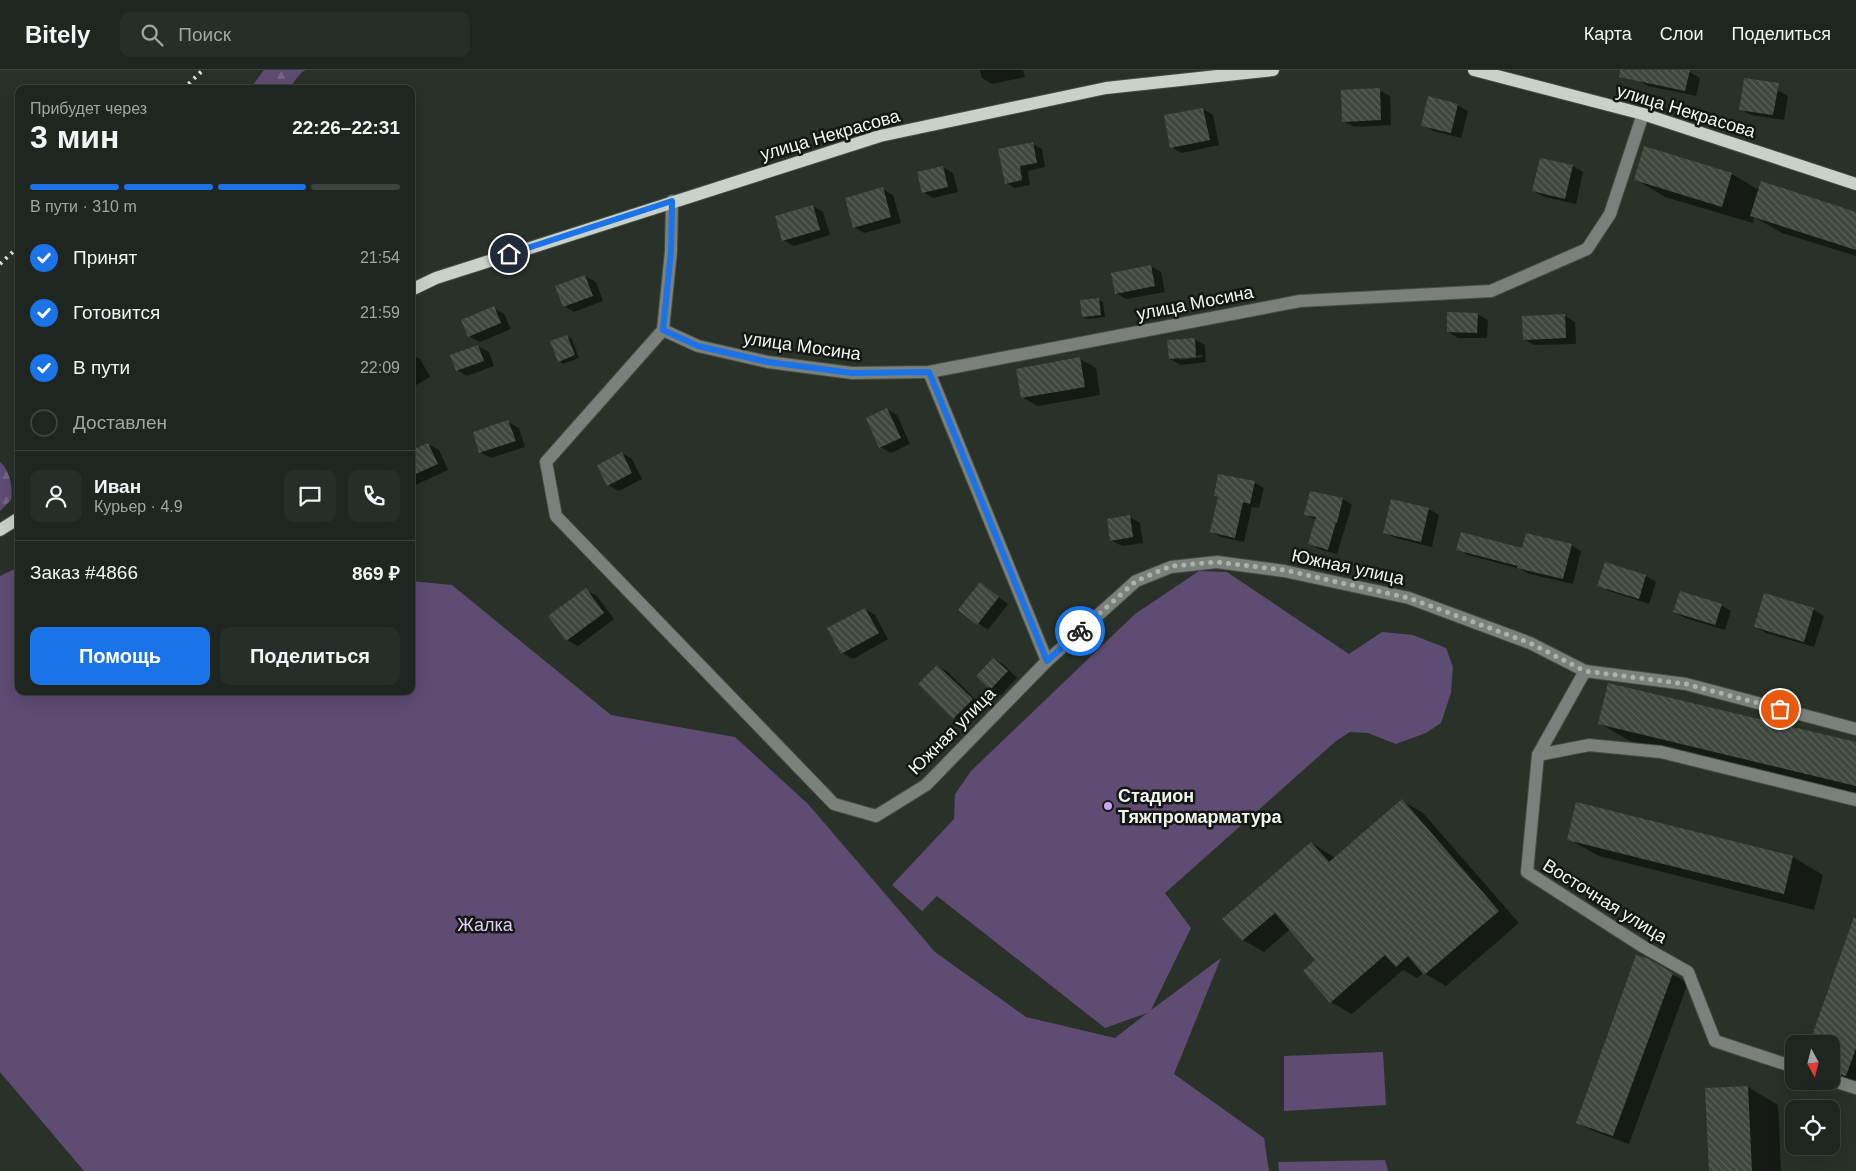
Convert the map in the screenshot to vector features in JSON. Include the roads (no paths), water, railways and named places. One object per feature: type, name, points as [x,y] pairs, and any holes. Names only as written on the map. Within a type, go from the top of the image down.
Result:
[{"type":"main road","name":"улица Некрасова","points":[[415,288],[436,278],[880,136],[1106,88],[1273,70]]},
{"type":"main road","name":"улица Некрасова","points":[[1474,70],[1643,114],[1856,184]]},
{"type":"main road","points":[[0,530],[15,521]]},
{"type":"street","name":"улица Мосина","points":[[663,330],[698,346],[768,362],[852,373],[929,372],[1300,301],[1491,291],[1587,249],[1610,214],[1643,114]]},
{"type":"street","points":[[663,330],[671,251],[672,201]]},
{"type":"street","name":"Южная улица","points":[[663,330],[546,462],[556,516],[834,804],[876,816],[926,785],[1047,661],[1136,581],[1171,566],[1217,562],[1284,570],[1409,598],[1530,643],[1585,671],[1686,684],[1856,729]]},
{"type":"street","points":[[929,372],[1047,661]]},
{"type":"street","name":"Восточная улица","points":[[1585,671],[1538,754],[1527,872],[1642,946],[1688,972],[1715,1041],[1785,1064]]},
{"type":"street","points":[[1538,754],[1589,745],[1661,752],[1856,800]]},
{"type":"street","points":[[1840,1083],[1856,1088]]},
{"type":"railway","points":[[187,85],[203,70]]},
{"type":"railway","points":[[0,264],[15,250]]},
{"type":"place","name":"Стадион Тяжпромарматура","points":[[1108,806]]},
{"type":"park label","name":"Жалка","points":[[485,925]]}]
